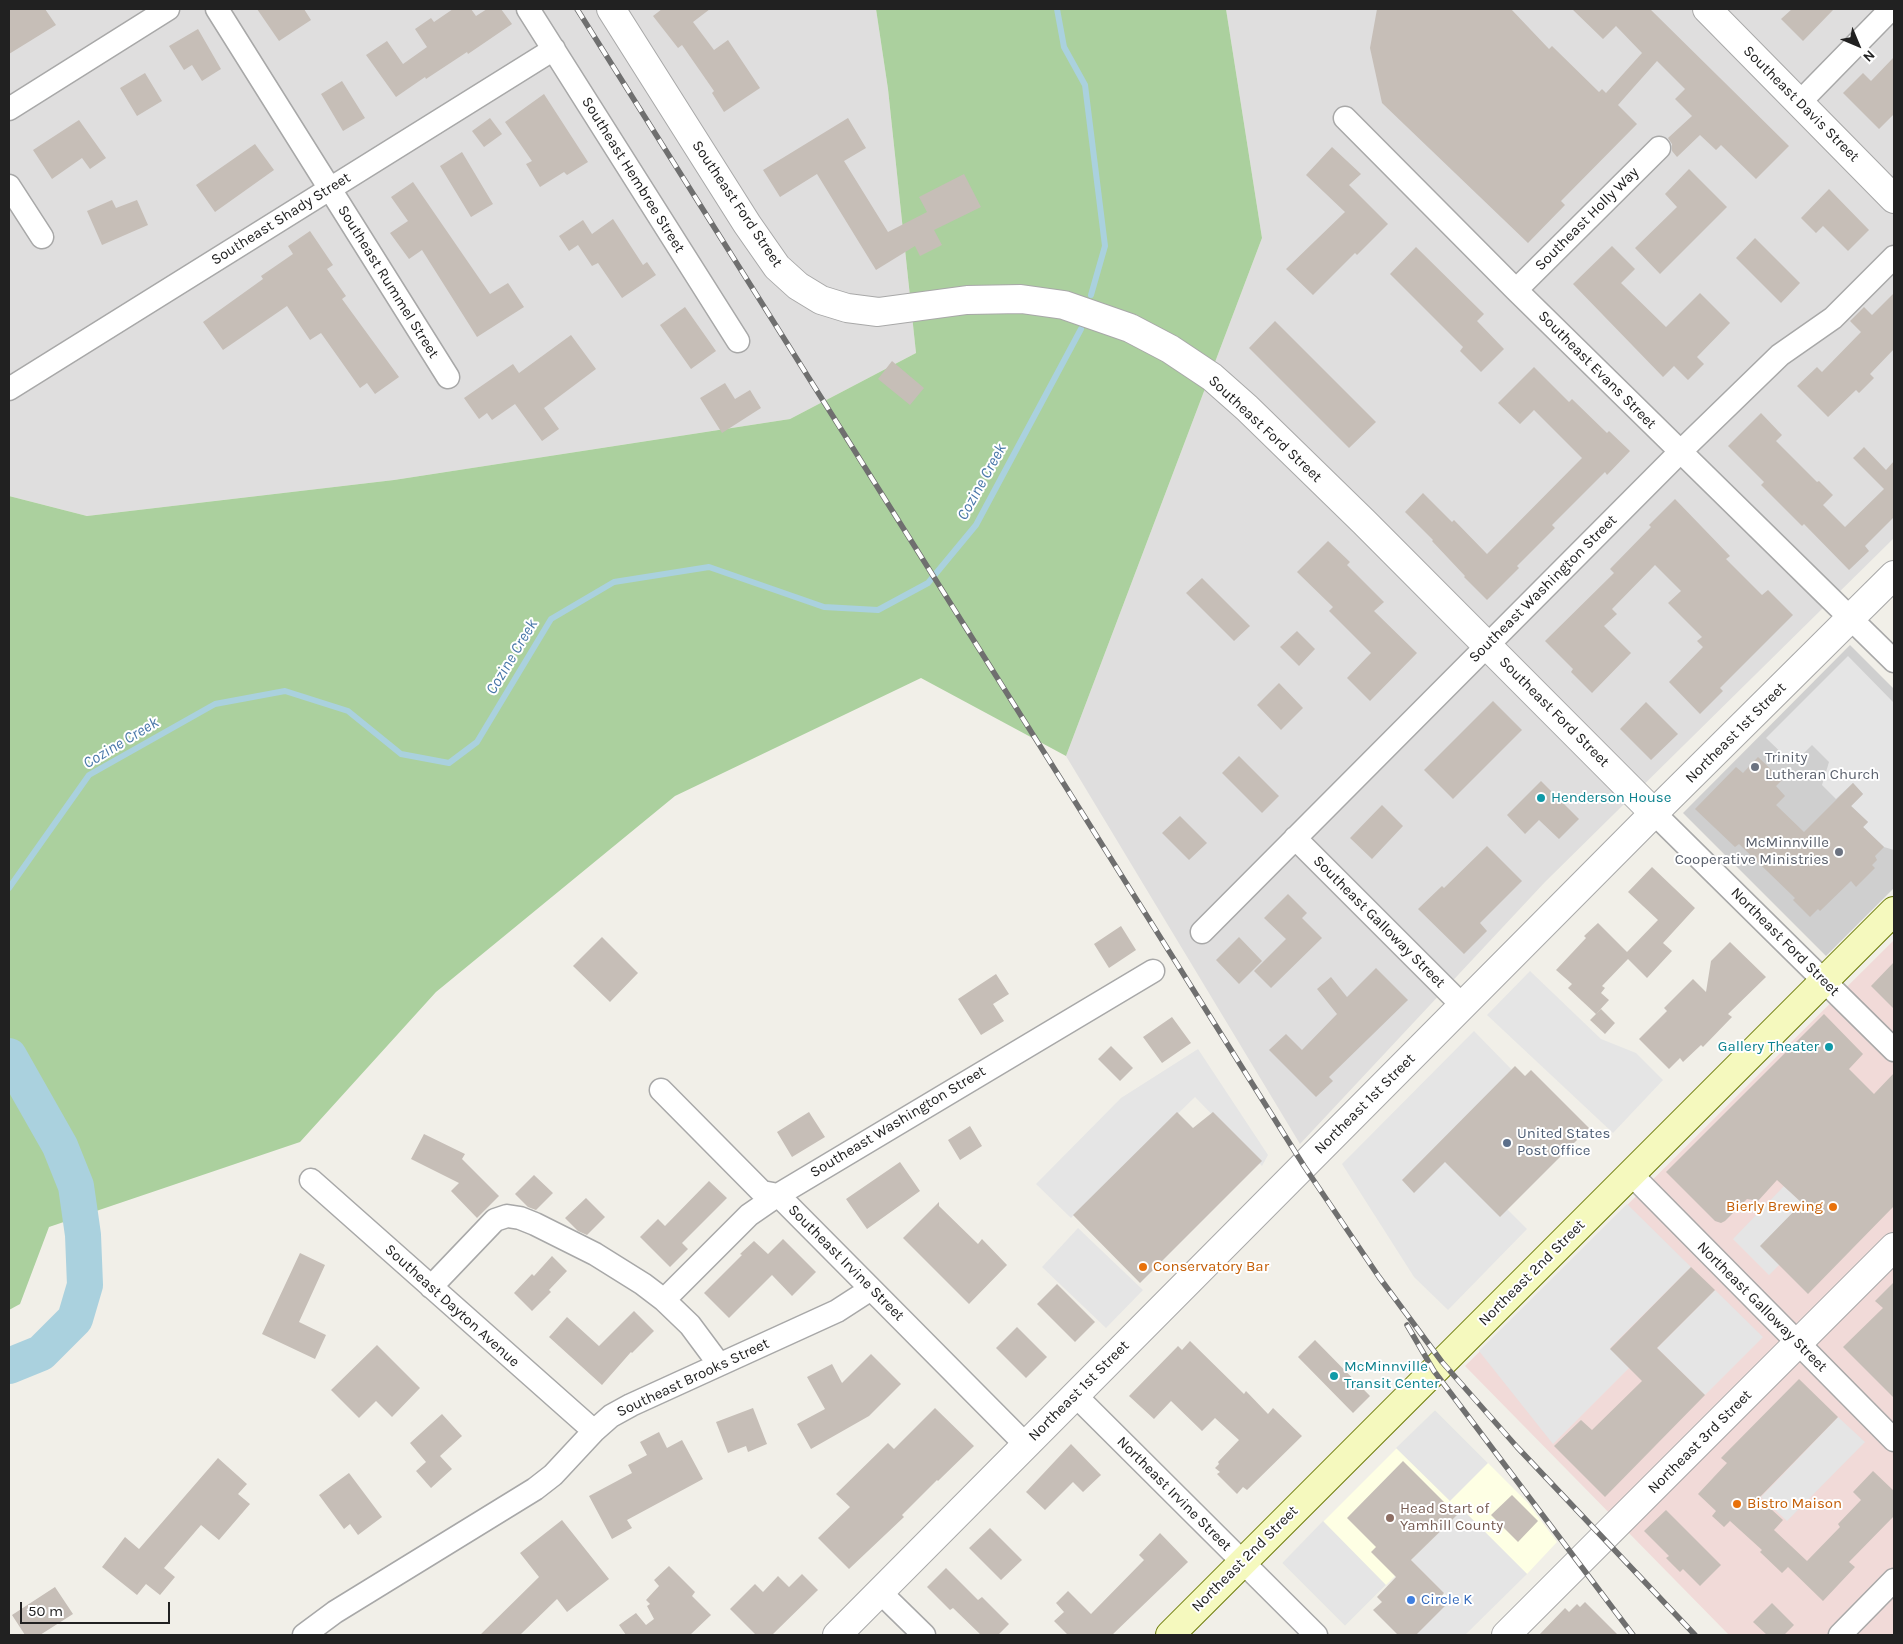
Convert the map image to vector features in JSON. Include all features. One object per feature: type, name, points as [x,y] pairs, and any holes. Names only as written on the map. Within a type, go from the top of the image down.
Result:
[{"type":"main road","name":"Northeast 2nd Street","points":[[1170,1635],[1894,911]]},
{"type":"street","points":[[9,108],[168,9]]},
{"type":"street","name":"Southeast Rummel Street","points":[[217,9],[448,377]]},
{"type":"street","name":"Southeast Hembree Street","points":[[528,9],[738,341]]},
{"type":"street","name":"Southeast Ford Street","points":[[611,9],[747,224],[777,267],[798,286],[821,300],[847,308],[878,312],[967,300],[1021,299],[1064,305],[1130,328],[1162,345],[1212,377],[1247,408],[1654,813]]},
{"type":"street","name":"Southeast Davis Street","points":[[1707,9],[1894,199]]},
{"type":"street","points":[[1800,102],[1891,9]]},
{"type":"street","name":"Southeast Shady Street","points":[[9,388],[554,49]]},
{"type":"street","name":"Southeast Evans Street","points":[[1345,118],[1516,290],[1894,661]]},
{"type":"street","name":"Southeast Holly Way","points":[[1516,290],[1659,148]]},
{"type":"street","points":[[9,186],[42,236]]},
{"type":"street","name":"Southeast Washington Street","points":[[1202,932],[1680,452],[1780,355],[1832,318],[1894,257]]},
{"type":"street","name":"Northeast 1st Street","points":[[837,1635],[1654,813],[1894,575]]},
{"type":"street","name":"Northeast Ford Street","points":[[1654,813],[1894,1050]]},
{"type":"street","name":"Southeast Galloway Street","points":[[1294,838],[1463,1006]]},
{"type":"street","name":"Southeast Washington Street","points":[[664,1300],[749,1215],[778,1195],[1153,971]]},
{"type":"street","name":"Southeast Irvine Street","points":[[661,1090],[762,1192],[778,1195],[1026,1445]]},
{"type":"street","name":"Northeast Galloway Street","points":[[1631,1174],[1894,1440]]},
{"type":"street","name":"Southeast Dayton Avenue","points":[[311,1180],[594,1431]]},
{"type":"street","points":[[431,1287],[495,1220],[508,1216],[535,1224],[595,1254],[630,1275],[664,1300],[690,1325],[719,1364]]},
{"type":"street","name":"Northeast 3rd Street","points":[[1506,1635],[1894,1247]]},
{"type":"street","name":"Southeast Brooks Street","points":[[304,1635],[335,1612],[535,1489],[552,1475],[611,1416],[719,1364],[837,1311],[871,1289]]},
{"type":"street","name":"Northeast Irvine Street","points":[[1075,1395],[1316,1635]]},
{"type":"street","points":[[1840,1635],[1894,1580]]},
{"type":"street","points":[[880,1592],[924,1635]]},
{"type":"shaded area","points":[[9,9],[876,9],[888,89],[916,353],[790,419],[394,480],[87,516],[9,496]]},
{"type":"shaded area","points":[[1226,9],[1894,9],[1894,538],[1545,882],[1300,1144],[1066,756],[1262,238]]},
{"type":"shaded area","points":[[1850,645],[1894,689],[1894,888],[1826,956],[1683,813]]},
{"type":"shaded area","points":[[1848,656],[1894,703],[1894,850],[1884,847],[1863,827],[1868,822],[1851,806],[1863,794],[1853,783],[1836,799],[1822,785],[1829,762],[1812,745],[1793,764],[1766,738]]},
{"type":"shaded area","points":[[1894,940],[1894,1635],[1729,1635],[1465,1366]]},
{"type":"shaded area","points":[[1530,971],[1601,1039],[1636,1053],[1663,1080],[1613,1133],[1487,1015]]},
{"type":"shaded area","points":[[1474,1031],[1512,1070],[1464,1166],[1527,1229],[1448,1310],[1414,1277],[1342,1164]]},
{"type":"shaded area","points":[[1198,1049],[1268,1155],[1262,1166],[1195,1097],[1071,1218],[1036,1184],[1121,1098]]},
{"type":"shaded area","points":[[1784,1186],[1802,1203],[1779,1265],[1769,1275],[1733,1239]]},
{"type":"shaded area","points":[[1627,1204],[1691,1267],[1610,1348],[1629,1368],[1553,1444],[1479,1351]]},
{"type":"shaded area","points":[[1078,1228],[1143,1290],[1106,1328],[1042,1267]]},
{"type":"shaded area","points":[[1715,1290],[1763,1337],[1705,1395],[1657,1348]]},
{"type":"shaded area","name":"Head Start of Yamhill County","points":[[1435,1410],[1528,1503],[1557,1542],[1527,1574],[1462,1509],[1345,1626],[1282,1563]]},
{"type":"shaded area","points":[[1435,1410],[1488,1463],[1450,1501],[1396,1448]]},
{"type":"shaded area","points":[[1838,1417],[1865,1442],[1787,1521],[1761,1497]]},
{"type":"shaded area","points":[[1462,1509],[1527,1574],[1465,1635],[1416,1635],[1451,1600],[1411,1560]]},
{"type":"shaded area","points":[[1323,1521],[1386,1585],[1345,1626],[1282,1563]]},
{"type":"green space","points":[[876,9],[1226,9],[1262,238],[1066,756],[921,678],[675,796],[436,992],[300,1142],[49,1227],[20,1304],[9,1310],[9,496],[87,516],[394,480],[790,419],[916,353],[888,89]]},
{"type":"building","points":[[9,9],[45,9],[56,25],[9,54]]},
{"type":"building","points":[[257,9],[304,9],[311,20],[279,41]]},
{"type":"building","points":[[453,9],[471,9],[476,16],[487,9],[501,9],[512,24],[468,54],[467,52],[426,79],[425,77],[396,97],[366,55],[387,41],[403,64],[427,47],[415,29],[431,18],[434,22]]},
{"type":"building","points":[[662,9],[710,9],[693,22],[714,50],[728,40],[760,88],[724,112],[712,93],[714,91],[682,45],[678,48],[653,16]]},
{"type":"building","points":[[1377,9],[1511,9],[1549,49],[1552,46],[1599,92],[1602,89],[1606,93],[1642,53],[1616,26],[1603,39],[1572,9],[1650,9],[1789,146],[1756,179],[1721,145],[1716,150],[1700,135],[1677,157],[1672,151],[1672,144],[1668,138],[1692,116],[1675,99],[1685,89],[1657,61],[1618,105],[1637,124],[1561,201],[1565,205],[1528,243],[1382,103],[1370,48]]},
{"type":"building","points":[[1792,9],[1834,9],[1803,41],[1781,19]]},
{"type":"building","points":[[198,29],[221,69],[202,81],[192,65],[184,70],[169,46]]},
{"type":"building","points":[[1894,57],[1894,114],[1879,129],[1843,93],[1863,73],[1871,81]]},
{"type":"building","points":[[145,73],[162,101],[137,116],[120,88]]},
{"type":"building","points":[[342,81],[365,118],[343,131],[321,94]]},
{"type":"building","points":[[544,94],[588,162],[567,175],[564,172],[540,187],[526,164],[532,161],[505,122]]},
{"type":"building","points":[[490,118],[502,134],[484,147],[472,131]]},
{"type":"building","points":[[848,118],[866,148],[844,161],[888,232],[927,212],[919,197],[964,174],[981,207],[934,230],[942,245],[920,256],[915,246],[876,270],[817,174],[780,197],[763,170]]},
{"type":"building","points":[[79,120],[106,158],[90,169],[82,158],[52,179],[33,150]]},
{"type":"building","points":[[255,144],[274,170],[215,212],[196,185]]},
{"type":"building","points":[[1332,147],[1361,174],[1349,185],[1388,224],[1357,255],[1355,253],[1313,295],[1286,269],[1345,212],[1306,175]]},
{"type":"building","points":[[462,152],[493,204],[471,217],[440,166]]},
{"type":"building","points":[[1689,169],[1727,207],[1660,274],[1635,248],[1677,207],[1665,194]]},
{"type":"building","points":[[413,182],[490,294],[508,283],[524,307],[477,337],[422,250],[409,259],[390,233],[408,221],[391,197]]},
{"type":"building","points":[[1829,189],[1869,230],[1848,251],[1823,226],[1816,233],[1801,218]]},
{"type":"building","points":[[112,200],[116,208],[137,200],[148,225],[102,245],[87,211]]},
{"type":"building","points":[[613,219],[643,265],[647,262],[656,275],[622,298],[598,263],[592,266],[578,245],[569,251],[559,236],[583,220],[592,234]]},
{"type":"building","points":[[310,231],[333,265],[327,269],[346,296],[342,299],[399,377],[375,394],[367,383],[360,388],[321,333],[310,340],[287,306],[223,350],[203,322],[263,279],[261,276],[293,254],[288,246]]},
{"type":"building","points":[[1755,238],[1800,283],[1781,303],[1736,258]]},
{"type":"building","points":[[1612,246],[1635,269],[1621,283],[1666,327],[1700,293],[1730,323],[1697,357],[1704,364],[1688,380],[1674,366],[1663,377],[1573,284]]},
{"type":"building","points":[[1416,247],[1484,314],[1477,321],[1504,349],[1481,372],[1460,351],[1463,347],[1390,274]]},
{"type":"building","points":[[1894,293],[1894,349],[1870,374],[1874,378],[1859,393],[1856,390],[1828,417],[1797,386],[1817,367],[1822,372],[1861,332],[1850,321],[1864,307],[1872,315]]},
{"type":"building","points":[[685,307],[716,351],[691,369],[660,325]]},
{"type":"building","points":[[1275,321],[1376,422],[1349,448],[1249,348]]},
{"type":"building","points":[[571,335],[596,369],[544,408],[559,429],[542,441],[515,404],[492,420],[487,413],[479,419],[464,398],[513,364],[519,373]]},
{"type":"building","points":[[892,361],[924,388],[910,405],[878,379]]},
{"type":"building","points":[[1534,367],[1569,402],[1572,399],[1607,433],[1609,431],[1630,451],[1607,475],[1605,472],[1552,525],[1555,528],[1517,566],[1519,568],[1487,600],[1405,512],[1423,493],[1452,522],[1454,520],[1487,554],[1582,458],[1534,410],[1520,424],[1498,403]]},
{"type":"building","points":[[725,383],[735,399],[750,390],[761,408],[722,433],[700,398]]},
{"type":"building","points":[[1761,413],[1782,435],[1776,441],[1817,482],[1819,481],[1833,495],[1823,505],[1845,527],[1884,489],[1853,458],[1864,447],[1886,470],[1894,461],[1894,517],[1865,546],[1869,551],[1849,570],[1804,524],[1802,526],[1761,485],[1764,482],[1728,446]]},
{"type":"building","points":[[1675,499],[1730,556],[1726,559],[1762,595],[1768,590],[1793,615],[1720,688],[1723,691],[1700,714],[1669,682],[1703,647],[1697,641],[1702,637],[1668,603],[1681,591],[1655,565],[1612,609],[1617,614],[1604,626],[1631,653],[1592,693],[1571,672],[1573,669],[1545,641],[1614,573],[1610,569]]},
{"type":"building","points":[[1328,541],[1350,562],[1347,565],[1384,602],[1374,611],[1417,653],[1370,701],[1347,678],[1371,653],[1329,611],[1333,607],[1297,572]]},
{"type":"building","points":[[1202,578],[1250,626],[1234,641],[1186,593]]},
{"type":"building","points":[[1297,631],[1315,649],[1299,666],[1280,647]]},
{"type":"building","points":[[1279,683],[1303,708],[1281,730],[1257,705]]},
{"type":"building","points":[[1493,701],[1522,730],[1453,799],[1424,770]]},
{"type":"building","points":[[1646,702],[1678,734],[1651,760],[1620,729]]},
{"type":"building","points":[[1239,756],[1279,796],[1262,813],[1222,773]]},
{"type":"building","points":[[1758,757],[1782,780],[1776,786],[1785,796],[1776,805],[1804,832],[1853,783],[1863,794],[1851,806],[1868,822],[1863,827],[1884,847],[1875,856],[1877,860],[1872,865],[1875,868],[1856,887],[1851,881],[1820,911],[1818,909],[1810,917],[1793,900],[1795,898],[1739,844],[1735,847],[1695,809],[1736,767],[1743,773]]},
{"type":"building","name":"Henderson House","points":[[1541,781],[1579,819],[1559,839],[1539,820],[1525,834],[1507,815]]},
{"type":"building","points":[[1382,805],[1403,826],[1372,859],[1350,838]]},
{"type":"building","points":[[1180,816],[1207,843],[1189,860],[1162,833]]},
{"type":"building","points":[[1487,846],[1522,881],[1480,923],[1487,931],[1464,954],[1418,909],[1442,886],[1444,888]]},
{"type":"building","points":[[1652,867],[1695,908],[1663,943],[1672,951],[1647,978],[1628,959],[1602,986],[1605,988],[1601,993],[1609,1000],[1596,1014],[1568,988],[1572,984],[1556,970],[1586,938],[1584,936],[1598,923],[1627,952],[1658,920],[1628,892]]},
{"type":"building","points":[[1288,894],[1307,913],[1302,918],[1322,938],[1271,988],[1254,971],[1286,939],[1264,918]]},
{"type":"building","points":[[1121,926],[1136,950],[1109,968],[1094,944]]},
{"type":"building","points":[[602,937],[638,973],[610,1002],[573,966]]},
{"type":"building","points":[[1239,937],[1262,961],[1239,984],[1216,960]]},
{"type":"building","points":[[1730,942],[1766,977],[1728,1014],[1732,1017],[1703,1047],[1701,1045],[1683,1062],[1680,1058],[1669,1069],[1639,1039],[1667,1011],[1664,1008],[1693,979],[1706,992],[1711,961]]},
{"type":"building","points":[[1894,962],[1894,1009],[1871,986]]},
{"type":"building","points":[[1376,968],[1408,1000],[1329,1077],[1333,1081],[1316,1097],[1269,1050],[1286,1034],[1302,1050],[1337,1014],[1317,989],[1331,977],[1347,997]]},
{"type":"building","points":[[996,974],[1009,994],[993,1004],[1004,1021],[981,1035],[958,999]]},
{"type":"building","points":[[1601,1009],[1615,1023],[1605,1034],[1590,1020]]},
{"type":"building","points":[[1824,1014],[1863,1054],[1849,1069],[1874,1094],[1894,1073],[1894,1206],[1808,1294],[1760,1246],[1802,1203],[1777,1180],[1758,1201],[1747,1199],[1721,1223],[1715,1221],[1666,1172]]},
{"type":"building","points":[[1172,1017],[1191,1043],[1162,1063],[1143,1037]]},
{"type":"building","points":[[1111,1046],[1133,1068],[1120,1081],[1098,1059]]},
{"type":"building","name":"United States Post Office","points":[[1515,1066],[1525,1076],[1531,1070],[1589,1128],[1500,1217],[1445,1162],[1414,1193],[1402,1180]]},
{"type":"building","points":[[809,1112],[825,1137],[792,1157],[777,1132]]},
{"type":"building","points":[[1177,1112],[1193,1128],[1213,1112],[1262,1161],[1140,1283],[1073,1215]]},
{"type":"building","points":[[970,1126],[982,1146],[960,1160],[948,1140]]},
{"type":"building","points":[[424,1134],[465,1154],[462,1159],[499,1196],[477,1218],[451,1191],[459,1183],[411,1159]]},
{"type":"building","points":[[900,1162],[920,1191],[867,1229],[846,1199]]},
{"type":"building","points":[[534,1175],[553,1193],[536,1210],[528,1207],[515,1194]]},
{"type":"building","points":[[709,1181],[727,1198],[682,1243],[688,1249],[670,1267],[640,1237],[658,1219],[665,1226]]},
{"type":"building","points":[[586,1198],[605,1217],[587,1235],[578,1231],[565,1218]]},
{"type":"building","points":[[939,1202],[939,1206],[978,1244],[982,1239],[1007,1265],[969,1304],[903,1238]]},
{"type":"building","points":[[783,1239],[816,1272],[792,1296],[772,1275],[729,1318],[704,1293],[754,1241],[768,1254]]},
{"type":"building","points":[[300,1253],[325,1265],[299,1322],[326,1335],[315,1359],[262,1334]]},
{"type":"building","points":[[552,1256],[567,1271],[549,1290],[551,1292],[532,1311],[514,1293],[532,1274],[534,1276]]},
{"type":"building","points":[[1691,1267],[1715,1290],[1657,1348],[1705,1395],[1605,1497],[1554,1446],[1581,1420],[1592,1430],[1642,1381],[1610,1349]]},
{"type":"building","points":[[1894,1282],[1894,1398],[1843,1347],[1883,1308],[1875,1301]]},
{"type":"building","points":[[1057,1284],[1095,1322],[1075,1342],[1037,1304]]},
{"type":"building","points":[[634,1311],[654,1331],[631,1352],[602,1385],[549,1337],[567,1317],[599,1346]]},
{"type":"building","points":[[1017,1327],[1047,1357],[1026,1378],[996,1348]]},
{"type":"building","name":"McMinnville Transit Center","points":[[1315,1340],[1370,1396],[1353,1413],[1298,1357]]},
{"type":"building","points":[[1190,1341],[1244,1394],[1246,1391],[1268,1414],[1273,1408],[1302,1436],[1247,1490],[1243,1487],[1237,1494],[1217,1474],[1220,1472],[1215,1468],[1219,1464],[1218,1462],[1239,1440],[1215,1418],[1202,1431],[1171,1401],[1154,1419],[1129,1396],[1178,1346],[1182,1350]]},
{"type":"building","points":[[377,1345],[420,1388],[392,1417],[376,1401],[359,1418],[331,1390]]},
{"type":"building","points":[[871,1354],[901,1384],[869,1416],[811,1449],[797,1424],[825,1409],[807,1377],[832,1364],[842,1383]]},
{"type":"building","points":[[1799,1379],[1838,1417],[1759,1498],[1783,1520],[1774,1530],[1807,1561],[1840,1527],[1838,1524],[1861,1500],[1853,1492],[1873,1471],[1894,1491],[1894,1516],[1849,1562],[1855,1567],[1823,1601],[1788,1567],[1782,1573],[1760,1552],[1762,1550],[1730,1521],[1724,1527],[1712,1516],[1716,1511],[1698,1494],[1727,1463],[1721,1458]]},
{"type":"building","points":[[753,1408],[767,1444],[748,1452],[746,1446],[728,1453],[716,1422]]},
{"type":"building","points":[[935,1408],[974,1446],[937,1480],[902,1515],[904,1517],[849,1569],[818,1538],[850,1507],[836,1494],[888,1443],[894,1449]]},
{"type":"building","points":[[442,1414],[462,1436],[440,1456],[452,1469],[431,1488],[416,1471],[426,1462],[410,1443]]},
{"type":"building","points":[[659,1432],[667,1448],[682,1440],[703,1479],[627,1520],[632,1528],[612,1539],[589,1496],[632,1473],[628,1465],[647,1455],[640,1442]]},
{"type":"building","points":[[1071,1444],[1101,1475],[1083,1492],[1073,1482],[1045,1510],[1026,1492]]},
{"type":"building","points":[[218,1458],[247,1484],[238,1494],[250,1504],[219,1540],[201,1525],[164,1568],[175,1577],[160,1595],[146,1584],[137,1595],[102,1567],[125,1537],[139,1549]]},
{"type":"building","name":"Head Start of Yamhill County","points":[[1403,1461],[1457,1515],[1411,1560],[1444,1593],[1440,1598],[1446,1605],[1416,1635],[1398,1635],[1373,1610],[1382,1602],[1377,1597],[1396,1577],[1371,1552],[1376,1547],[1347,1518]]},
{"type":"building","points":[[349,1473],[382,1517],[358,1535],[350,1524],[344,1529],[319,1495]]},
{"type":"building","points":[[1512,1495],[1538,1521],[1518,1542],[1491,1515]]},
{"type":"building","points":[[1666,1510],[1721,1565],[1700,1586],[1683,1569],[1680,1572],[1666,1558],[1669,1556],[1644,1531]]},
{"type":"building","points":[[562,1520],[609,1579],[567,1612],[557,1599],[520,1635],[480,1635],[539,1577],[520,1553]]},
{"type":"building","points":[[990,1528],[1022,1560],[1001,1580],[969,1548]]},
{"type":"building","points":[[1160,1533],[1188,1562],[1112,1635],[1068,1635],[1054,1621],[1064,1612],[1056,1603],[1068,1591],[1091,1614],[1144,1560],[1139,1555]]},
{"type":"building","points":[[669,1566],[695,1592],[692,1596],[711,1615],[690,1635],[626,1635],[619,1625],[636,1613],[646,1625],[654,1619],[647,1606],[650,1604],[646,1600],[659,1586],[654,1580]]},
{"type":"building","points":[[946,1568],[978,1600],[982,1597],[1009,1624],[998,1635],[981,1635],[953,1608],[950,1610],[927,1587]]},
{"type":"building","points":[[802,1574],[818,1590],[772,1635],[756,1635],[730,1609],[755,1584],[763,1592],[778,1576],[789,1587]]},
{"type":"building","points":[[55,1587],[73,1614],[40,1635],[25,1635],[12,1615]]},
{"type":"building","points":[[1585,1602],[1618,1635],[1539,1635],[1565,1608],[1569,1612],[1577,1604],[1580,1607]]},
{"type":"building","points":[[1772,1603],[1794,1625],[1784,1635],[1767,1635],[1753,1622]]},
{"type":"waterway","name":"Cozine Creek","points":[[1057,9],[1064,47],[1085,85],[1105,246],[1091,295]]},
{"type":"waterway","name":"Cozine Creek","points":[[9,888],[89,775],[215,704],[285,691],[348,711],[401,754],[449,763],[477,742],[551,619],[614,582],[709,567],[824,607],[878,610],[928,583],[976,525],[1081,329]]},
{"type":"waterway","points":[[9,1056],[60,1146],[76,1186],[83,1235],[85,1285],[75,1319],[41,1353],[9,1366]]},
{"type":"railway","points":[[577,9],[1304,1166],[1379,1277],[1442,1362],[1517,1447],[1695,1635]]},
{"type":"railway","points":[[1407,1325],[1434,1371],[1633,1635]]},
{"type":"place","name":"Trinity Lutheran Church","points":[[1755,767]]},
{"type":"place","name":"Henderson House","points":[[1541,798]]},
{"type":"place","name":"McMinnville Cooperative Ministries","points":[[1839,852]]},
{"type":"place","name":"Gallery Theater","points":[[1829,1047]]},
{"type":"place","name":"United States Post Office","points":[[1507,1143]]},
{"type":"place","name":"Bierly Brewing","points":[[1833,1207]]},
{"type":"place","name":"Conservatory Bar","points":[[1143,1267]]},
{"type":"place","name":"McMinnville Transit Center","points":[[1334,1376]]},
{"type":"place","name":"Bistro Maison","points":[[1737,1504]]},
{"type":"place","name":"Head Start of Yamhill County","points":[[1390,1518]]},
{"type":"place","name":"Circle K","points":[[1411,1600]]}]
